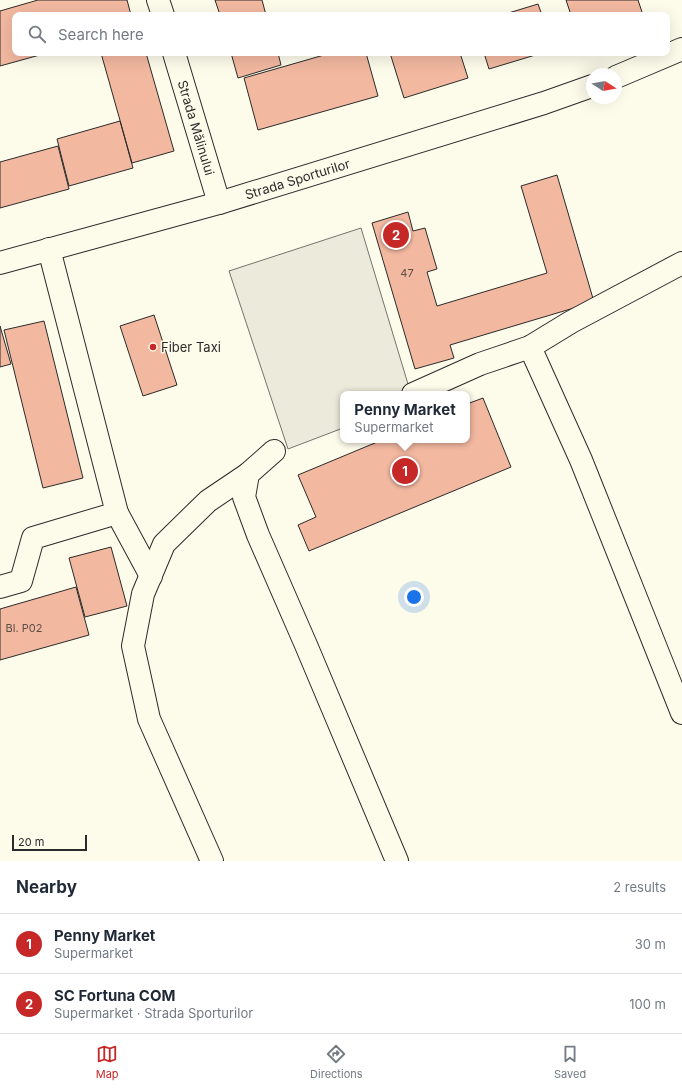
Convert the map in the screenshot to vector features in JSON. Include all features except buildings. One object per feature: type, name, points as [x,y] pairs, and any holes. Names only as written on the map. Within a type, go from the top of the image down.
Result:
[{"type":"street","points":[[158,0],[161,12]]},
{"type":"street","points":[[670,54],[682,49]]},
{"type":"street","name":"Strada Mălinului","points":[[175,56],[219,203]]},
{"type":"street","points":[[622,74],[666,56]]},
{"type":"street","name":"Strada Sporturilor","points":[[0,263],[219,203],[536,106],[586,88]]},
{"type":"street","points":[[49,249],[117,513],[150,576]]},
{"type":"street","points":[[420,391],[480,364],[530,347],[571,322],[682,263]]},
{"type":"street","points":[[530,347],[581,460],[682,713]]},
{"type":"street","points":[[212,861],[149,719],[133,646],[143,594],[164,544],[208,501],[248,474],[274,450]]},
{"type":"street","points":[[248,474],[244,497],[258,535],[397,861]]},
{"type":"street","points":[[0,587],[20,581],[33,538],[117,513]]},
{"type":"shaded area","points":[[361,228],[410,391],[340,391],[340,429],[288,449],[229,271]]},
{"type":"place","name":"SC Fortuna COM","points":[[396,235]]},
{"type":"place","name":"Fiber Taxi","points":[[153,347]]},
{"type":"place","name":"Penny Market","points":[[405,471]]}]
